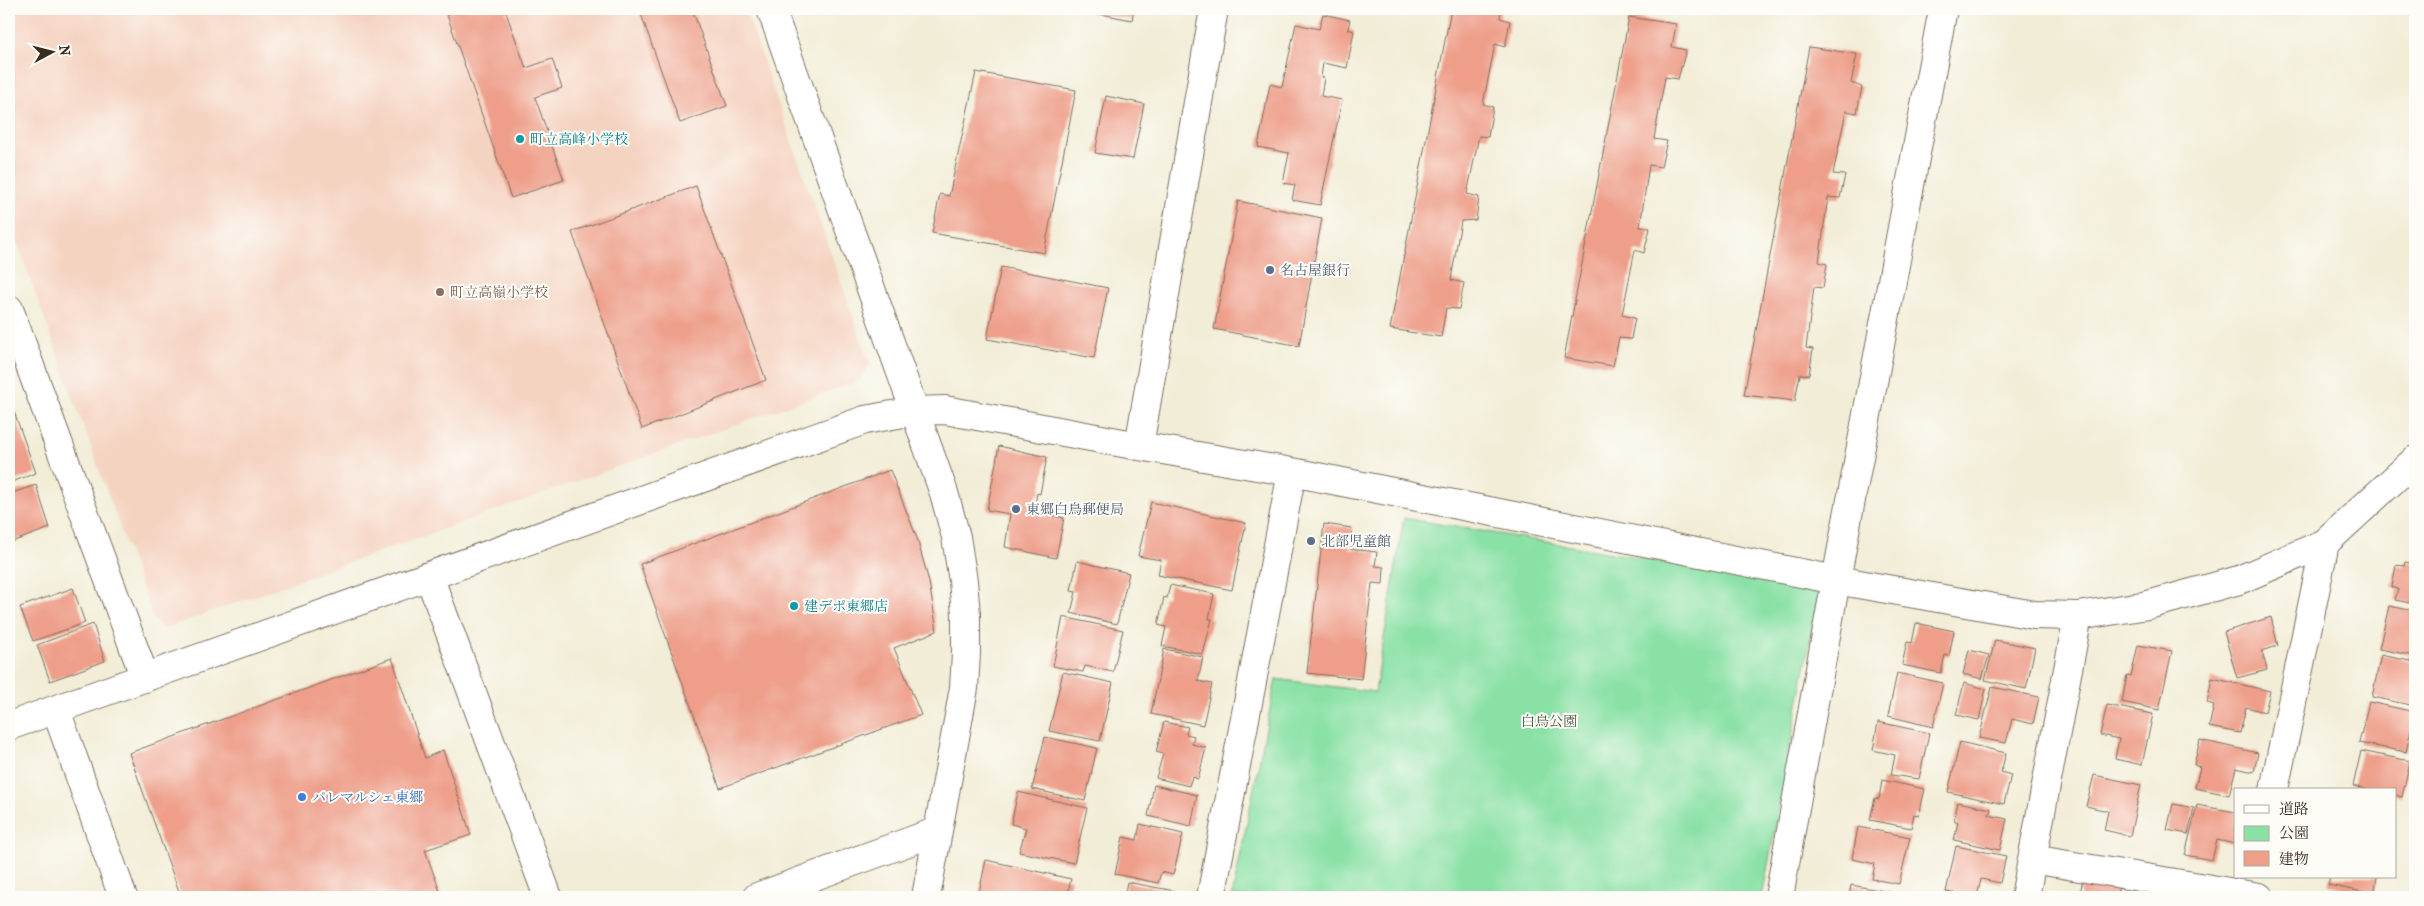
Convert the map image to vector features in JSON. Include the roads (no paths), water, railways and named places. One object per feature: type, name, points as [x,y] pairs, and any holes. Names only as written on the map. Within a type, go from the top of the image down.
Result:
[{"type":"street","points":[[771,9],[944,493],[956,537],[966,614],[964,688],[926,897]]},
{"type":"street","points":[[1138,446],[1214,9]]},
{"type":"street","points":[[1779,897],[1836,580],[1943,9]]},
{"type":"street","points":[[9,309],[144,678]]},
{"type":"street","points":[[9,726],[865,420],[914,410],[945,410],[1292,472],[1836,580],[2034,615],[2078,616],[2148,605],[2239,580],[2324,543],[2415,460]]},
{"type":"street","points":[[1212,897],[1292,472]]},
{"type":"street","points":[[2274,788],[2324,543]]},
{"type":"street","points":[[429,576],[548,897]]},
{"type":"street","points":[[2025,897],[2078,616]]},
{"type":"street","points":[[56,710],[123,897]]},
{"type":"street","points":[[757,897],[938,831]]},
{"type":"street","points":[[2032,859],[2256,890]]},
{"type":"place","name":"町立高峰小学校","points":[[520,139]]},
{"type":"place","name":"名古屋銀行","points":[[1270,270]]},
{"type":"place","name":"町立高嶺小学校","points":[[440,292]]},
{"type":"place","name":"東郷白鳥郵便局","points":[[1016,509]]},
{"type":"place","name":"北部児童館","points":[[1311,541]]},
{"type":"place","name":"建デポ東郷店","points":[[794,606]]},
{"type":"place","name":"パレマルシェ東郷","points":[[302,797]]},
{"type":"park label","name":"白鳥公園","points":[[1549,721]]}]
